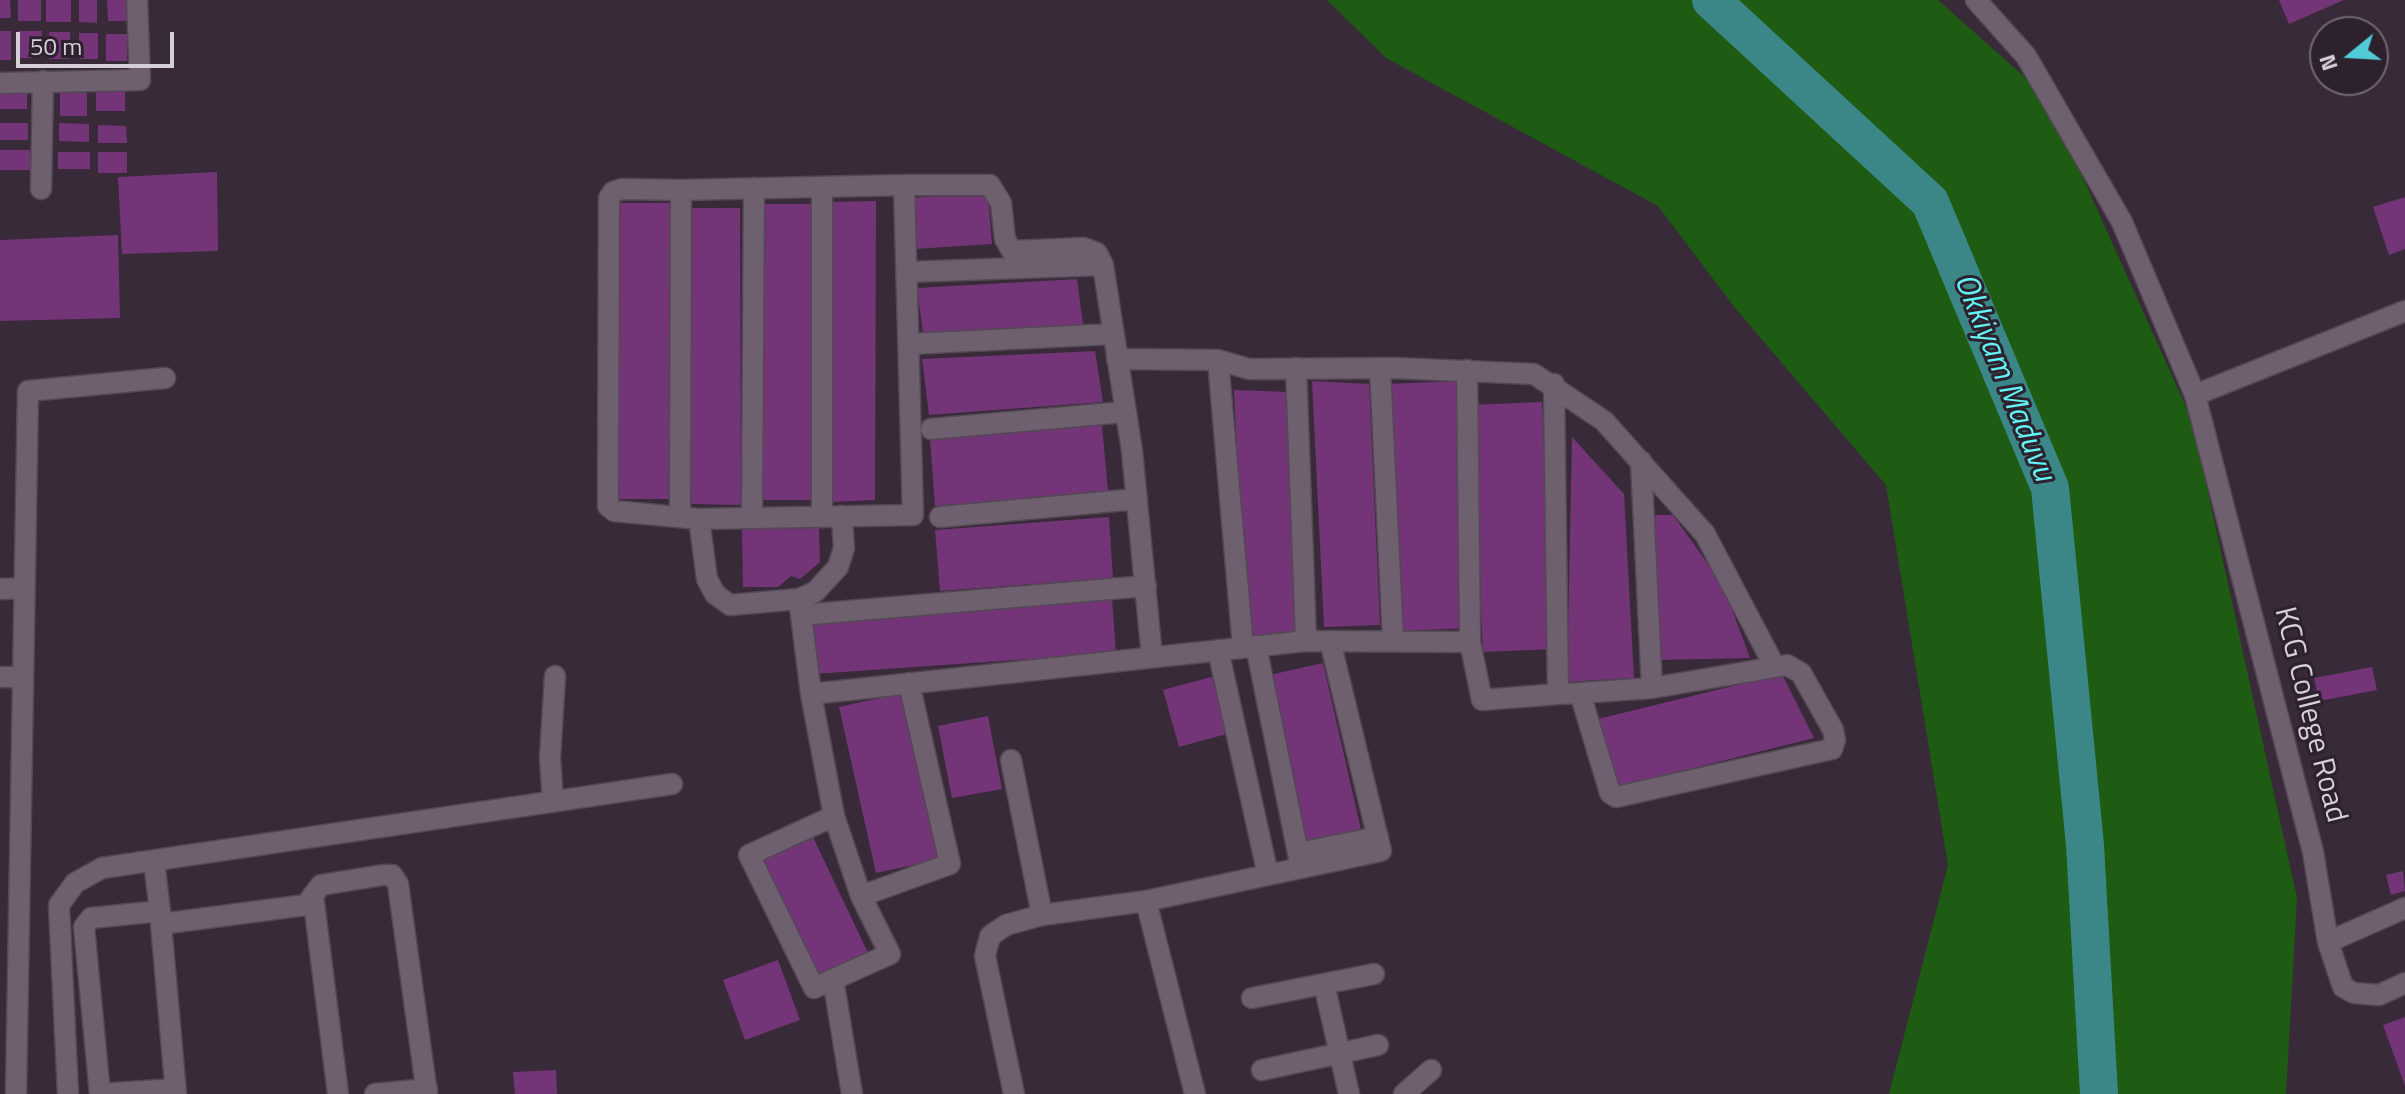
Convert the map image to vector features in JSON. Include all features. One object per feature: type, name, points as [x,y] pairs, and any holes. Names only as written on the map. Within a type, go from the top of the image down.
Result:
[{"type":"street","points":[[0,83],[140,80],[137,0]]},
{"type":"street","name":"KCG College Road","points":[[1976,0],[2026,56],[2122,222],[2195,395],[2313,852],[2328,942],[2343,987],[2354,993],[2379,995],[2405,983]]},
{"type":"street","points":[[41,189],[43,81]]},
{"type":"street","points":[[904,185],[913,515],[689,518],[614,511],[608,506],[609,198],[622,189],[681,190],[904,185],[990,185],[1001,203],[1005,239],[1012,251],[1084,248],[1097,253],[1103,265],[1137,499],[1152,657]]},
{"type":"street","points":[[800,607],[838,567],[844,548],[832,516],[822,187]]},
{"type":"street","points":[[752,518],[754,188]]},
{"type":"street","points":[[681,190],[689,518],[707,579],[715,594],[730,605],[800,607],[1146,586]]},
{"type":"street","points":[[907,272],[1103,265]]},
{"type":"street","points":[[2195,395],[2405,311]]},
{"type":"street","points":[[909,344],[1113,334]]},
{"type":"street","points":[[1117,359],[1218,360],[1249,369],[1380,368],[1534,374],[1554,384],[1604,421],[1705,534],[1775,667]]},
{"type":"street","points":[[1218,360],[1250,647],[1299,861]]},
{"type":"street","points":[[1296,368],[1306,641]]},
{"type":"street","points":[[1380,368],[1393,639]]},
{"type":"street","points":[[1467,370],[1470,642],[1482,700],[1558,694],[1652,688],[1787,665],[1801,673],[1833,730],[1832,749],[1616,797],[1610,793],[1580,693]]},
{"type":"street","points":[[16,1094],[9,959],[9,859],[22,677],[28,391],[165,378]]},
{"type":"street","points":[[1554,384],[1558,694]]},
{"type":"street","points":[[931,429],[1125,412]]},
{"type":"street","points":[[1641,461],[1652,688]]},
{"type":"street","points":[[940,517],[1137,499]]},
{"type":"street","points":[[0,589],[24,588]]},
{"type":"street","points":[[800,607],[811,694],[834,816],[861,896],[890,954],[814,988],[749,855],[834,816]]},
{"type":"street","points":[[811,694],[1306,641],[1393,639],[1470,642]]},
{"type":"street","points":[[1014,1094],[985,956],[990,936],[1006,925],[1042,915],[1146,901],[1268,875],[1299,861],[1381,851],[1330,641]]},
{"type":"street","points":[[1218,650],[1268,875]]},
{"type":"street","points":[[553,802],[550,758],[555,676]]},
{"type":"street","points":[[0,677],[22,677]]},
{"type":"street","points":[[861,896],[950,864],[909,683]]},
{"type":"street","points":[[1011,760],[1042,915]]},
{"type":"street","points":[[68,1094],[59,905],[75,883],[102,868],[672,784]]},
{"type":"street","points":[[154,861],[160,918],[176,1091],[100,1094],[84,927],[91,918],[160,918],[306,905],[321,885],[392,875],[398,884],[427,1092],[375,1094]]},
{"type":"street","points":[[313,895],[338,1094]]},
{"type":"street","points":[[1146,901],[1195,1094]]},
{"type":"street","points":[[2328,942],[2405,908]]},
{"type":"street","points":[[1252,998],[1374,974]]},
{"type":"street","points":[[833,979],[852,1094]]},
{"type":"street","points":[[1324,984],[1349,1094]]},
{"type":"street","points":[[1262,1070],[1378,1045]]},
{"type":"street","points":[[1404,1094],[1431,1070]]},
{"type":"green space","points":[[1327,0],[1938,0],[2046,96],[2192,420],[2297,898],[2286,1094],[1889,1094],[1948,865],[1886,485],[1735,308],[1658,206],[1386,58]]},
{"type":"building","points":[[0,0],[10,0],[11,18],[0,18]]},
{"type":"building","points":[[18,0],[41,0],[41,21],[18,21]]},
{"type":"building","points":[[46,0],[71,0],[71,22],[46,22]]},
{"type":"building","points":[[79,0],[97,0],[97,23],[79,22]]},
{"type":"building","points":[[107,0],[126,0],[127,21],[108,21]]},
{"type":"building","points":[[2279,0],[2344,0],[2289,24]]},
{"type":"building","points":[[0,31],[11,31],[11,60],[0,60]]},
{"type":"building","points":[[18,31],[42,31],[41,58],[18,58]]},
{"type":"building","points":[[49,32],[70,32],[70,59],[49,59]]},
{"type":"building","points":[[79,33],[98,33],[98,59],[79,59]]},
{"type":"building","points":[[106,34],[127,34],[127,61],[106,61]]},
{"type":"building","points":[[96,88],[125,89],[125,111],[96,111]]},
{"type":"building","points":[[0,91],[27,91],[27,109],[0,109]]},
{"type":"building","points":[[60,93],[87,93],[87,116],[60,116]]},
{"type":"building","points":[[0,123],[28,123],[28,140],[0,140]]},
{"type":"building","points":[[59,123],[89,124],[89,142],[59,141]]},
{"type":"building","points":[[98,125],[126,126],[127,143],[98,143]]},
{"type":"building","points":[[0,150],[30,150],[30,170],[0,170]]},
{"type":"building","points":[[58,152],[90,152],[90,169],[58,169]]},
{"type":"building","points":[[98,152],[127,152],[127,173],[98,173]]},
{"type":"building","points":[[217,172],[218,251],[122,254],[118,177]]},
{"type":"building","points":[[988,192],[992,244],[914,249],[911,198]]},
{"type":"building","points":[[2405,197],[2405,249],[2389,255],[2373,207]]},
{"type":"building","points":[[876,201],[875,500],[829,502],[831,202]]},
{"type":"building","points":[[615,203],[672,203],[674,499],[617,499]]},
{"type":"building","points":[[755,204],[812,204],[813,500],[756,500]]},
{"type":"building","points":[[682,208],[740,208],[741,505],[688,504]]},
{"type":"building","points":[[118,235],[120,318],[0,321],[0,240]]},
{"type":"building","points":[[1077,279],[1083,325],[923,333],[917,288]]},
{"type":"building","points":[[1095,351],[1103,402],[929,415],[922,359]]},
{"type":"building","points":[[1312,381],[1369,384],[1380,625],[1324,627]]},
{"type":"building","points":[[1458,381],[1470,628],[1399,631],[1387,384]]},
{"type":"building","points":[[1234,390],[1291,392],[1299,634],[1246,637]]},
{"type":"building","points":[[1542,402],[1554,649],[1483,652],[1471,405]]},
{"type":"building","points":[[1102,425],[1108,492],[935,506],[930,439]]},
{"type":"building","points":[[1572,437],[1624,494],[1634,678],[1567,682]]},
{"type":"building","points":[[1654,515],[1673,515],[1723,585],[1750,658],[1657,660]]},
{"type":"building","points":[[1109,517],[1113,578],[940,591],[935,530]]},
{"type":"building","points":[[819,528],[820,562],[800,579],[791,576],[778,587],[743,587],[742,529]]},
{"type":"building","points":[[1112,599],[1116,653],[814,674],[812,622]]},
{"type":"building","points":[[1323,663],[1363,838],[1302,851],[1265,676]]},
{"type":"building","points":[[2372,667],[2377,690],[2319,701],[2314,678]]},
{"type":"building","points":[[1782,674],[1814,738],[1614,788],[1598,719]]},
{"type":"building","points":[[1215,676],[1230,733],[1179,747],[1163,690]]},
{"type":"building","points":[[901,693],[938,860],[876,873],[839,707]]},
{"type":"building","points":[[988,716],[1002,789],[952,798],[938,726]]},
{"type":"building","points":[[812,835],[870,957],[813,984],[756,861]]},
{"type":"building","points":[[2403,871],[2405,891],[2391,895],[2386,875]]},
{"type":"building","points":[[778,960],[800,1020],[745,1040],[723,980]]},
{"type":"building","points":[[2405,1017],[2405,1086],[2383,1025]]},
{"type":"building","points":[[556,1070],[557,1094],[515,1094],[513,1072]]},
{"type":"waterway","name":"Okkiyam Maduvu","points":[[1711,0],[1930,202],[2050,488],[2085,845],[2099,1094]]}]
